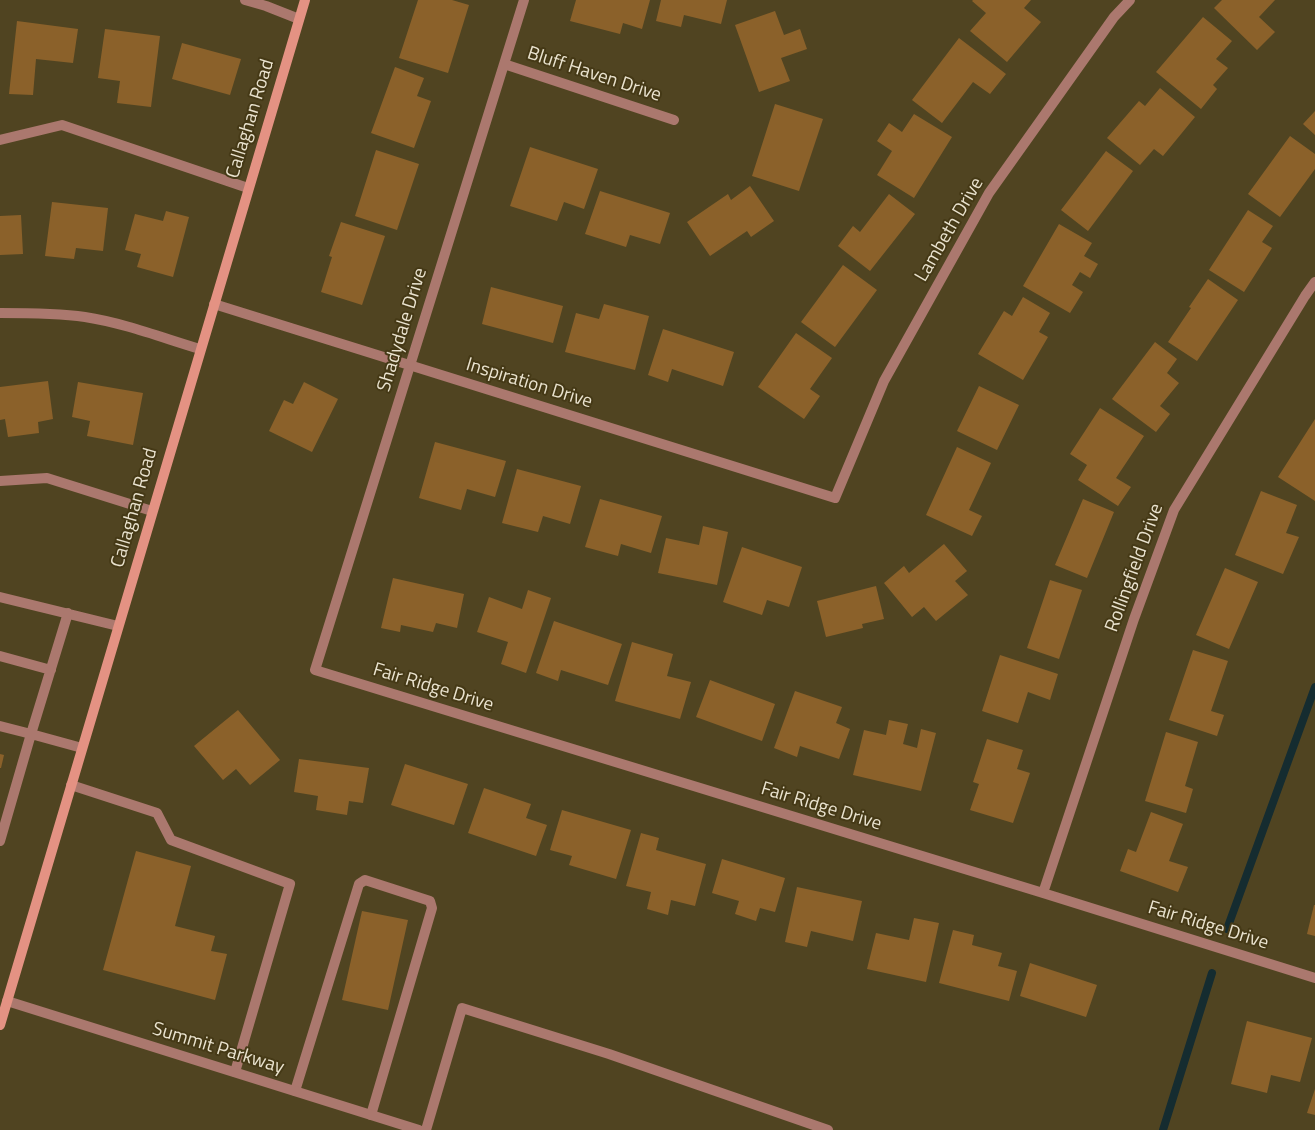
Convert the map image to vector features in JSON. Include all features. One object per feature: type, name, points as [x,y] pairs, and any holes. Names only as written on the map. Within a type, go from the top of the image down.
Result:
[{"type":"main road","name":"Callaghan Road","points":[[0,1026],[305,0]]},
{"type":"street","points":[[244,0],[266,6],[299,19]]},
{"type":"street","name":"Shadydale Drive","points":[[315,670],[524,0]]},
{"type":"street","name":"Lambeth Drive","points":[[835,498],[884,381],[989,193],[1114,18],[1130,0]]},
{"type":"street","name":"Bluff Haven Drive","points":[[504,64],[674,120]]},
{"type":"street","points":[[0,140],[62,125],[248,188]]},
{"type":"street","name":"Rollingfield Drive","points":[[1043,893],[1134,619],[1174,510],[1315,282]]},
{"type":"street","name":"Inspiration Drive","points":[[214,304],[835,498]]},
{"type":"street","points":[[0,313],[33,313],[85,317],[131,328],[200,349]]},
{"type":"street","points":[[0,481],[47,478],[152,511]]},
{"type":"street","points":[[0,596],[118,626]]},
{"type":"street","points":[[0,840],[68,613]]},
{"type":"street","points":[[0,656],[51,670]]},
{"type":"street","name":"Fair Ridge Drive","points":[[315,670],[1315,978]]},
{"type":"street","points":[[0,726],[82,748]]},
{"type":"street","points":[[71,785],[157,813],[171,840],[290,884],[235,1072]]},
{"type":"street","points":[[295,1091],[359,884],[365,880],[430,901],[432,908],[371,1115]]},
{"type":"street","name":"Summit Parkway","points":[[7,1001],[419,1130]]},
{"type":"street","points":[[426,1130],[462,1008],[609,1054],[828,1130]]},
{"type":"building","points":[[418,0],[452,0],[469,5],[448,73],[399,58]]},
{"type":"building","points":[[576,0],[650,0],[642,29],[623,23],[620,34],[570,21]]},
{"type":"building","points":[[661,0],[727,0],[721,24],[684,15],[681,27],[656,21]]},
{"type":"building","points":[[973,0],[1031,0],[1024,8],[1041,22],[1007,62],[970,31],[986,13]]},
{"type":"building","points":[[1222,0],[1275,0],[1259,17],[1275,32],[1257,50],[1214,8]]},
{"type":"building","points":[[775,11],[784,35],[800,29],[807,49],[781,58],[790,81],[759,92],[735,25]]},
{"type":"building","points":[[1203,17],[1232,41],[1216,59],[1228,68],[1213,85],[1217,89],[1201,109],[1156,72]]},
{"type":"building","points":[[17,21],[78,29],[73,63],[36,59],[33,95],[9,94]]},
{"type":"building","points":[[105,29],[160,36],[151,107],[117,103],[120,81],[98,78]]},
{"type":"building","points":[[959,38],[1006,74],[990,94],[973,82],[942,123],[912,100]]},
{"type":"building","points":[[182,43],[241,59],[230,95],[172,79]]},
{"type":"building","points":[[395,67],[424,78],[417,96],[431,101],[414,148],[371,133]]},
{"type":"building","points":[[1160,88],[1195,117],[1163,156],[1154,149],[1140,165],[1107,138],[1139,101],[1145,106]]},
{"type":"building","points":[[775,104],[823,119],[799,191],[752,176]]},
{"type":"building","points":[[1315,111],[1315,135],[1303,124]]},
{"type":"building","points":[[914,114],[952,137],[914,198],[877,175],[892,151],[877,141],[889,123],[902,132]]},
{"type":"building","points":[[1290,136],[1315,154],[1315,169],[1280,217],[1248,194]]},
{"type":"building","points":[[530,147],[598,169],[584,209],[564,202],[557,221],[510,206]]},
{"type":"building","points":[[376,150],[419,164],[397,230],[355,216]]},
{"type":"building","points":[[1106,151],[1133,171],[1088,231],[1061,210]]},
{"type":"building","points":[[750,186],[774,221],[751,237],[747,231],[710,256],[687,222],[728,194],[731,200]]},
{"type":"building","points":[[600,191],[670,213],[660,244],[630,235],[626,247],[585,234]]},
{"type":"building","points":[[889,194],[915,214],[870,271],[838,246],[853,226],[860,232]]},
{"type":"building","points":[[52,202],[108,208],[103,251],[76,248],[74,259],[45,256]]},
{"type":"building","points":[[1248,210],[1273,226],[1262,242],[1272,248],[1244,292],[1209,270]]},
{"type":"building","points":[[166,211],[189,217],[173,277],[137,267],[141,254],[125,250],[135,214],[163,221]]},
{"type":"building","points":[[21,215],[23,254],[0,255],[0,216]]},
{"type":"building","points":[[341,222],[385,236],[362,305],[321,292],[332,257],[329,256]]},
{"type":"building","points":[[1059,224],[1092,243],[1084,256],[1098,264],[1090,278],[1080,272],[1072,285],[1083,292],[1070,313],[1023,286]]},
{"type":"building","points":[[843,265],[877,290],[835,347],[801,322]]},
{"type":"building","points":[[1208,279],[1238,300],[1197,361],[1168,342]]},
{"type":"building","points":[[491,287],[563,306],[553,343],[482,324]]},
{"type":"building","points":[[1023,297],[1050,313],[1039,332],[1048,337],[1023,380],[978,354],[1004,311],[1012,316]]},
{"type":"building","points":[[604,304],[649,316],[635,370],[565,352],[576,313],[599,319]]},
{"type":"building","points":[[663,329],[734,352],[723,386],[672,369],[668,382],[648,375]]},
{"type":"building","points":[[796,333],[832,358],[810,389],[820,396],[804,419],[758,387]]},
{"type":"building","points":[[1155,342],[1177,359],[1167,373],[1179,383],[1160,406],[1170,414],[1156,432],[1112,399]]},
{"type":"building","points":[[48,381],[53,419],[38,422],[39,433],[8,437],[5,419],[0,420],[0,387]]},
{"type":"building","points":[[78,382],[143,393],[133,445],[87,436],[90,421],[72,417]]},
{"type":"building","points":[[304,382],[338,399],[312,452],[269,431],[284,400],[293,404]]},
{"type":"building","points":[[979,386],[1019,405],[997,450],[957,431]]},
{"type":"building","points":[[1100,408],[1144,436],[1116,478],[1131,487],[1118,506],[1078,480],[1087,465],[1070,454]]},
{"type":"building","points":[[1315,419],[1315,501],[1278,477]]},
{"type":"building","points":[[435,442],[506,461],[495,497],[467,489],[461,510],[419,498]]},
{"type":"building","points":[[957,447],[991,463],[969,510],[982,516],[972,536],[926,515]]},
{"type":"building","points":[[517,469],[581,486],[570,524],[543,516],[538,532],[502,523]]},
{"type":"building","points":[[1261,491],[1297,505],[1286,533],[1299,537],[1283,574],[1235,555]]},
{"type":"building","points":[[600,499],[662,516],[651,553],[621,544],[618,556],[585,547]]},
{"type":"building","points":[[1083,499],[1114,512],[1087,578],[1055,565]]},
{"type":"building","points":[[703,526],[728,532],[717,585],[658,573],[666,538],[699,545]]},
{"type":"building","points":[[944,544],[967,571],[955,581],[968,595],[936,621],[924,607],[912,617],[884,583],[904,566],[909,573]]},
{"type":"building","points":[[742,547],[802,567],[789,607],[767,600],[762,615],[723,602]]},
{"type":"building","points":[[1225,568],[1258,582],[1229,649],[1196,635]]},
{"type":"building","points":[[393,578],[464,594],[457,628],[436,623],[433,632],[401,625],[400,632],[381,628]]},
{"type":"building","points":[[1050,580],[1082,590],[1059,659],[1027,648]]},
{"type":"building","points":[[876,586],[884,619],[862,624],[863,628],[826,637],[817,601]]},
{"type":"building","points":[[528,590],[551,598],[526,673],[501,664],[508,642],[477,632],[489,597],[522,609]]},
{"type":"building","points":[[554,621],[622,644],[608,685],[561,670],[558,681],[536,673]]},
{"type":"building","points":[[632,642],[673,654],[667,676],[691,682],[680,719],[615,701]]},
{"type":"building","points":[[1193,650],[1228,661],[1211,711],[1224,715],[1217,736],[1169,720]]},
{"type":"building","points":[[1000,655],[1058,674],[1050,700],[1028,692],[1018,723],[982,711]]},
{"type":"building","points":[[710,680],[775,704],[762,741],[696,717]]},
{"type":"building","points":[[795,691],[842,707],[836,723],[850,729],[839,759],[800,746],[797,757],[774,748]]},
{"type":"building","points":[[238,710],[280,760],[250,785],[236,769],[223,780],[194,746]]},
{"type":"building","points":[[889,720],[908,724],[903,744],[917,748],[921,729],[936,733],[921,791],[853,775],[864,730],[886,735]]},
{"type":"building","points":[[1166,732],[1198,742],[1185,786],[1193,789],[1186,813],[1145,801]]},
{"type":"building","points":[[987,739],[1023,750],[1017,769],[1030,773],[1013,823],[970,810],[979,784],[973,782]]},
{"type":"building","points":[[0,754],[4,755],[1,768],[0,768]]},
{"type":"building","points":[[299,759],[369,768],[363,803],[349,801],[347,815],[316,810],[318,796],[294,792]]},
{"type":"building","points":[[405,764],[468,784],[454,825],[391,805]]},
{"type":"building","points":[[484,788],[531,804],[526,818],[547,825],[536,856],[468,833]]},
{"type":"building","points":[[562,810],[631,830],[616,879],[569,865],[572,856],[550,850]]},
{"type":"building","points":[[1151,812],[1183,824],[1169,861],[1188,867],[1178,892],[1120,871],[1128,849],[1136,852]]},
{"type":"building","points":[[641,833],[659,838],[656,850],[706,864],[695,906],[671,900],[668,915],[647,909],[651,892],[626,886]]},
{"type":"building","points":[[136,851],[191,866],[175,926],[215,936],[211,951],[227,954],[215,1000],[103,970]]},
{"type":"building","points":[[722,859],[785,878],[775,912],[760,908],[756,921],[735,914],[739,901],[712,893]]},
{"type":"building","points":[[797,887],[862,901],[853,941],[811,931],[807,947],[785,942]]},
{"type":"building","points":[[1315,905],[1315,936],[1307,934]]},
{"type":"building","points":[[362,911],[408,920],[388,1010],[342,1000]]},
{"type":"building","points":[[914,918],[939,923],[926,982],[867,969],[876,933],[909,940]]},
{"type":"building","points":[[953,930],[974,935],[972,945],[1002,953],[998,966],[1017,971],[1009,1001],[939,983]]},
{"type":"building","points":[[1030,963],[1097,985],[1086,1017],[1020,996]]},
{"type":"building","points":[[1247,1021],[1312,1038],[1300,1082],[1271,1075],[1267,1093],[1231,1084]]},
{"type":"building","points":[[1315,1089],[1315,1115],[1307,1113]]},
{"type":"waterway","points":[[1227,929],[1315,687]]},
{"type":"waterway","points":[[1163,1130],[1212,973]]}]
